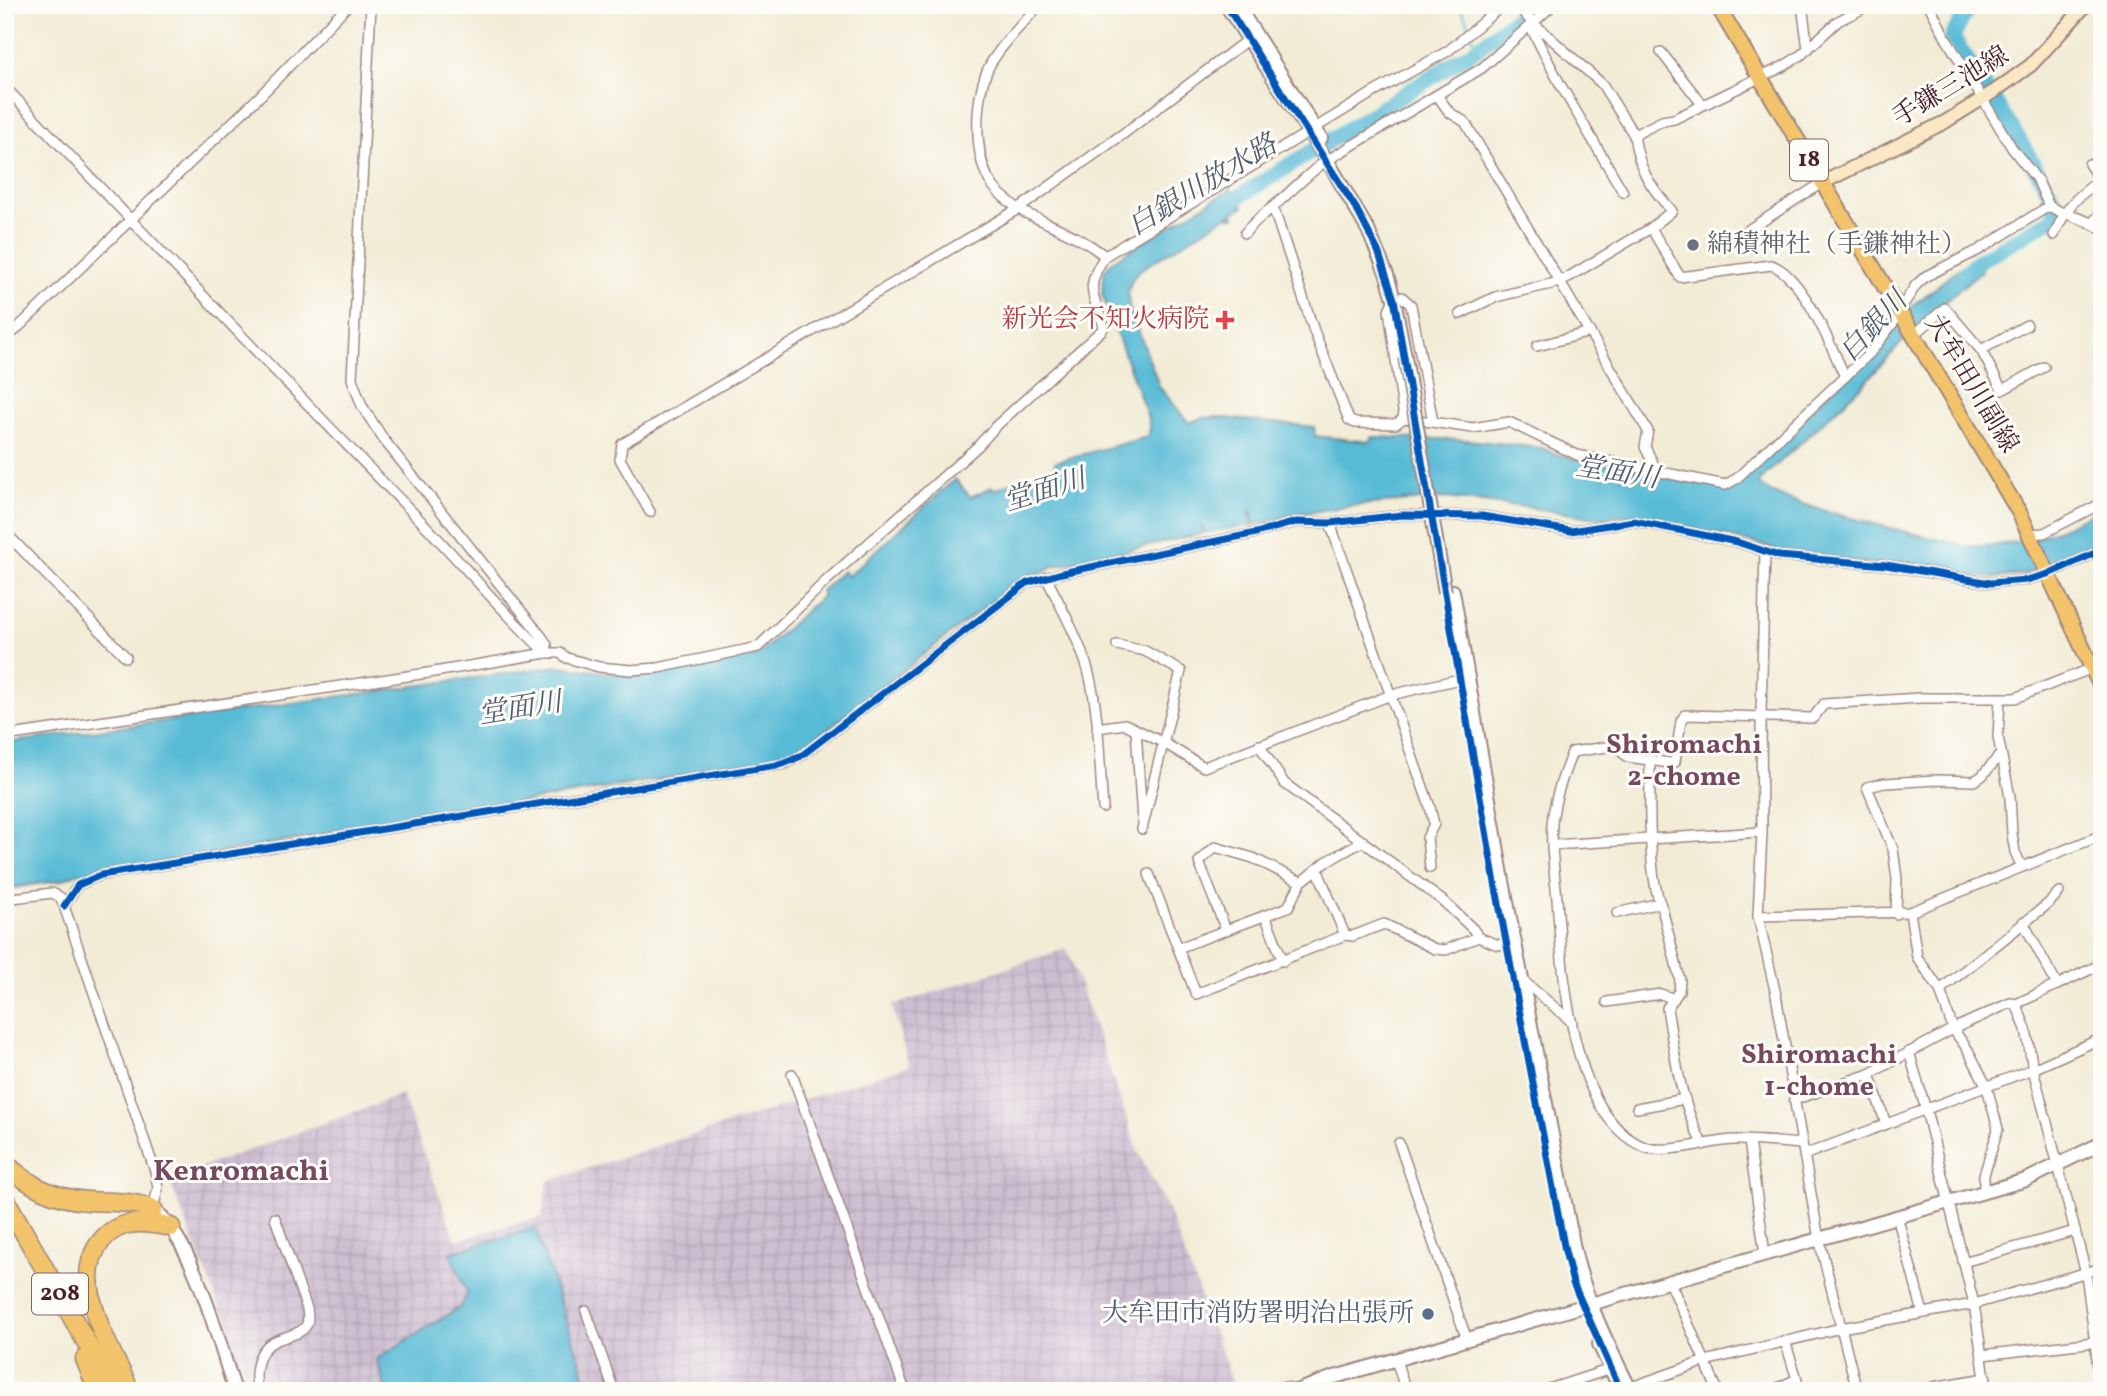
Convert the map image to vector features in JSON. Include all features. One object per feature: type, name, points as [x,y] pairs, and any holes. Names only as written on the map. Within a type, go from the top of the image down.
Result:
[{"type":"highway","points":[[5,1163],[31,1184],[65,1198],[128,1202],[171,1227]]},
{"type":"highway","name":"208","points":[[5,1199],[114,1391]]},
{"type":"highway","points":[[5,1208],[77,1342],[99,1391]]},
{"type":"highway","points":[[130,1391],[93,1306],[89,1267],[97,1246],[114,1229],[150,1216]]},
{"type":"main road","name":"大牟田川副線","points":[[1717,5],[2002,484],[2097,665],[2102,689]]},
{"type":"main road","name":"手鎌三池線","points":[[1822,183],[1945,122],[1995,91],[2031,65],[2086,5]]},
{"type":"street","points":[[5,340],[260,96],[348,5]]},
{"type":"street","points":[[371,5],[352,379],[354,389],[384,440],[547,645],[547,653]]},
{"type":"street","points":[[1039,5],[1005,43],[981,83],[980,149],[984,170],[992,185],[1018,209],[1076,237],[1105,256]]},
{"type":"street","points":[[1226,5],[1251,36],[1375,226],[1395,272],[1565,1251],[1573,1283],[1587,1304],[1624,1390],[1706,1361],[1841,1328],[1974,1304],[2102,1268]]},
{"type":"street","points":[[1237,5],[1251,36]]},
{"type":"street","points":[[5,736],[547,653],[559,653],[567,659],[599,667],[631,670],[658,668],[758,647],[826,581],[978,446],[996,426],[1102,330],[1104,326],[1094,298],[1092,281],[1105,256],[1311,130],[1448,51],[1503,5]]},
{"type":"street","points":[[1460,314],[1495,297],[1560,282],[1651,228],[1672,211],[1649,185],[1637,155],[1634,135],[1602,85],[1531,23],[1517,5]]},
{"type":"street","points":[[1245,233],[1257,218],[1307,175],[1482,68],[1553,5]]},
{"type":"street","points":[[1802,5],[1808,49]]},
{"type":"street","points":[[1634,135],[1782,67],[1808,49],[1838,21],[1870,5]]},
{"type":"street","points":[[1929,5],[2012,148],[2038,181],[2049,205],[2102,230]]},
{"type":"street","points":[[1531,23],[1560,84],[1623,192]]},
{"type":"street","points":[[650,512],[620,459],[622,444],[1018,209],[1127,131],[1251,36]]},
{"type":"street","points":[[1661,52],[1702,104]]},
{"type":"street","points":[[5,87],[517,625],[547,653]]},
{"type":"street","points":[[1437,95],[1449,112],[1465,122],[1648,431],[1645,447],[1657,471]]},
{"type":"street","points":[[2054,235],[2074,199],[2101,181],[2089,164]]},
{"type":"street","points":[[1726,244],[1822,183]]},
{"type":"street","points":[[1273,207],[1314,331],[1349,420],[1354,423],[1396,424],[1404,418],[1473,428],[1509,422],[1577,455],[1725,485],[1736,479],[1870,353],[1916,285],[1926,276],[1979,250],[2049,205]]},
{"type":"street","points":[[2092,223],[2102,212]]},
{"type":"street","points":[[1651,228],[1680,277],[1771,265],[1778,267],[1804,295],[1845,377]]},
{"type":"street","points":[[1398,298],[1389,310],[1404,418]]},
{"type":"street","points":[[1398,298],[1411,305],[1433,422]]},
{"type":"street","points":[[1913,337],[1945,308],[1981,351],[2002,390],[2044,367]]},
{"type":"street","points":[[1981,351],[2027,325]]},
{"type":"street","points":[[1536,346],[1590,332]]},
{"type":"street","points":[[2031,537],[2102,503]]},
{"type":"street","points":[[64,906],[76,887],[96,876],[783,764],[801,756],[1023,585],[1046,576],[1256,533],[1296,522],[1331,523],[1402,515],[1482,516],[1571,531],[1634,521],[1765,550],[1779,556],[1886,565],[1990,583],[2026,580],[2102,550]]},
{"type":"street","points":[[1331,523],[1434,824],[1427,838],[1430,868]]},
{"type":"street","points":[[5,532],[126,657]]},
{"type":"street","points":[[1765,550],[1761,716],[1762,832],[1758,916],[1776,995],[1800,1144],[1819,1239],[1857,1391]]},
{"type":"street","points":[[1046,576],[1079,644],[1089,672],[1097,728],[1102,808]]},
{"type":"street","points":[[1117,645],[1144,651],[1181,671],[1142,829],[1136,730]]},
{"type":"street","points":[[1800,1144],[1735,1140],[1650,1149],[1639,1145],[1606,1118],[1579,1058],[1560,938],[1553,845],[1554,806],[1572,752],[1606,747],[1616,748],[1628,757],[1675,762],[1681,721],[1685,715],[1813,718],[1824,704],[1920,698],[2015,698],[2097,665]]},
{"type":"street","points":[[1097,728],[1125,724],[1204,767],[1391,695],[1464,678]]},
{"type":"street","points":[[2000,699],[1998,737],[2010,797],[2015,852],[2022,867]]},
{"type":"street","points":[[1259,745],[1284,783],[1443,901],[1478,937],[1498,945],[1511,943]]},
{"type":"street","points":[[1896,914],[1898,879],[1893,849],[1867,787],[1885,783],[1974,781],[1982,776],[2001,754]]},
{"type":"street","points":[[1650,760],[1651,840],[1657,898],[1680,980],[1679,991],[1667,1008],[1678,1076],[1693,1127],[1703,1145]]},
{"type":"street","points":[[1553,845],[1762,832]]},
{"type":"street","points":[[1758,916],[1910,912],[2102,835]]},
{"type":"street","points":[[1178,948],[1288,907],[1301,882],[1363,841]]},
{"type":"street","points":[[1226,930],[1199,862],[1215,847],[1253,858],[1301,882]]},
{"type":"street","points":[[1318,869],[1345,935]]},
{"type":"street","points":[[1149,874],[1196,994],[1345,935],[1353,936],[1384,924],[1435,949],[1446,950],[1478,937]]},
{"type":"street","points":[[1940,990],[2059,892]]},
{"type":"street","points":[[5,899],[52,893],[60,897],[155,1171],[158,1188],[150,1216]]},
{"type":"street","points":[[1617,913],[1660,903]]},
{"type":"street","points":[[1910,912],[1917,957],[1940,990],[1953,1029],[1968,1050],[1987,1087],[1998,1129],[1984,1175],[1984,1191]]},
{"type":"street","points":[[1265,915],[1283,961]]},
{"type":"street","points":[[2024,922],[2057,985]]},
{"type":"street","points":[[1794,1100],[1869,1074],[1953,1029],[2010,1003],[2016,1004],[2102,964]]},
{"type":"street","points":[[1518,980],[1572,1022]]},
{"type":"street","points":[[1607,1002],[1661,994],[1674,999]]},
{"type":"street","points":[[2016,1004],[2025,1030],[2086,1273],[2101,1391]]},
{"type":"street","points":[[1804,1155],[2034,1069],[2102,1038]]},
{"type":"street","points":[[1909,1052],[1974,1304],[1987,1391]]},
{"type":"street","points":[[792,1074],[905,1391]]},
{"type":"street","points":[[1869,1074],[1886,1125]]},
{"type":"street","points":[[1637,1108],[1685,1099]]},
{"type":"street","points":[[1749,1141],[1765,1254]]},
{"type":"street","points":[[1399,1143],[1467,1340]]},
{"type":"street","points":[[1238,1391],[1287,1387],[1297,1390],[1669,1280],[2026,1180],[2102,1143]]},
{"type":"street","points":[[1897,1216],[1923,1314]]},
{"type":"street","points":[[258,1391],[254,1376],[267,1346],[299,1332],[308,1320],[307,1309],[275,1218]]},
{"type":"street","points":[[171,1227],[195,1274],[235,1391]]},
{"type":"street","points":[[1963,1262],[2076,1231]]},
{"type":"street","points":[[1669,1280],[1718,1391]]},
{"type":"street","points":[[586,1311],[614,1391]]},
{"type":"street","points":[[1771,1391],[1797,1379],[1785,1342]]},
{"type":"street","points":[[1982,1355],[2095,1342]]},
{"type":"street","points":[[1396,1360],[1406,1391]]},
{"type":"street","points":[[1543,1391],[1615,1368]]},
{"type":"street","points":[[1923,1391],[1986,1378]]},
{"type":"shaded area","points":[[1067,948],[1139,1154],[1168,1210],[1235,1388],[1227,1391],[248,1391],[221,1310],[169,1179],[402,1095],[456,1240],[542,1217],[548,1181],[909,1066],[892,1006]]},
{"type":"water","name":"堂面川","points":[[1231,189],[1234,194],[1239,191],[1244,201],[1241,203],[1243,207],[1229,215],[1235,217],[1225,217],[1140,270],[1132,279],[1128,293],[1129,306],[1160,388],[1189,423],[1216,417],[1314,427],[1315,436],[1370,442],[1371,437],[1468,440],[1542,448],[1585,461],[1730,489],[1894,328],[1909,309],[1973,257],[1983,267],[1982,270],[1919,324],[1860,388],[1760,480],[1759,484],[1770,492],[1822,510],[1966,546],[2020,542],[2054,531],[2102,507],[2102,543],[2035,571],[1989,578],[1777,552],[1755,543],[1632,516],[1616,515],[1602,519],[1446,498],[1357,505],[1298,514],[1255,525],[1251,510],[1249,511],[1253,525],[1205,533],[1202,525],[1202,534],[1051,567],[1006,590],[787,758],[86,875],[78,873],[62,880],[5,889],[5,743],[559,666],[639,677],[758,655],[823,595],[821,591],[843,571],[848,576],[955,479],[970,497],[992,487],[994,490],[1030,475],[1053,470],[1055,462],[1147,437],[1150,428],[1147,415],[1102,294],[1104,272],[1112,261]]},
{"type":"water","points":[[535,1228],[590,1391],[386,1391],[377,1359],[460,1307],[468,1294],[450,1253]]},
{"type":"waterway","points":[[1459,5],[1470,27]]},
{"type":"waterway","name":"白銀川放水路","points":[[1224,206],[1477,49],[1533,5]]},
{"type":"waterway","name":"白銀川","points":[[1964,274],[1980,260],[2055,217],[2054,200],[2020,141],[1952,37],[1966,12],[1974,5]]},
{"type":"waterway","points":[[1472,34],[1477,49]]},
{"type":"cycle path","points":[[1226,5],[1357,210],[1378,251],[1394,299],[1495,883],[1565,1251],[1573,1283],[1621,1391]]},
{"type":"cycle path","points":[[64,906],[78,885],[101,875],[783,764],[801,756],[1027,583],[1296,522],[1330,523],[1402,515],[1482,516],[1571,531],[1634,521],[1737,542],[1779,556],[1886,565],[1990,583],[2027,580],[2048,574],[2102,550]]},
{"type":"place","name":"綿積神社（手鎌神社）","points":[[1693,245]]},
{"type":"place","name":"新光会不知火病院","points":[[1225,320]]},
{"type":"place","name":"大牟田市消防署明治出張所","points":[[1428,1314]]},
{"type":"district","name":"Shiromachi 2-chome","points":[[1684,761]]},
{"type":"district","name":"Shiromachi 1-chome","points":[[1819,1071]]},
{"type":"district","name":"Kenromachi","points":[[241,1172]]}]
